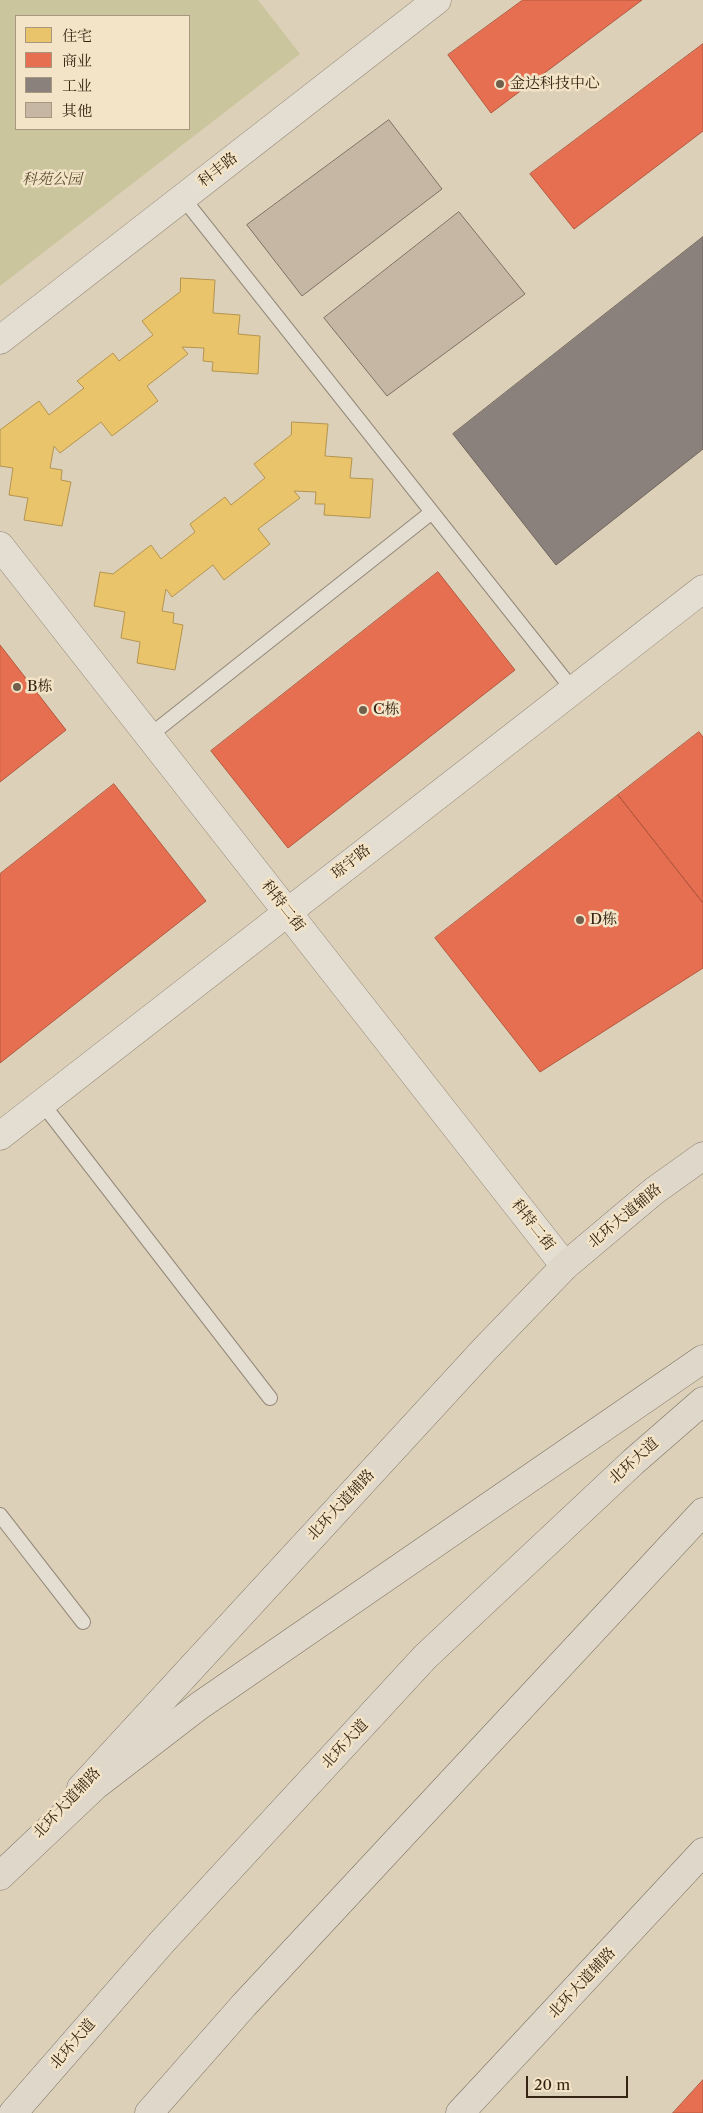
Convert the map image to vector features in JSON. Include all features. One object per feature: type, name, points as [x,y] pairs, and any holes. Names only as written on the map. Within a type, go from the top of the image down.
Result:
[{"type":"main road","name":"北环大道辅路","points":[[0,1876],[457,1379],[565,1266],[654,1191],[703,1156]]},
{"type":"main road","points":[[0,1876],[95,1786],[199,1706],[703,1359]]},
{"type":"main road","name":"北环大道","points":[[13,2113],[162,1942],[425,1658],[633,1462],[703,1401]]},
{"type":"main road","points":[[149,2113],[244,2005],[701,1514]]},
{"type":"main road","name":"北环大道辅路","points":[[460,2113],[703,1852]]},
{"type":"street","name":"科丰路","points":[[0,340],[437,0]]},
{"type":"street","name":"科特二街","points":[[0,546],[565,1266]]},
{"type":"street","name":"琼宇路","points":[[0,1136],[703,588]]},
{"type":"lane","points":[[183,198],[573,690]]},
{"type":"lane","points":[[149,736],[432,512]]},
{"type":"lane","points":[[42,1103],[270,1398]]},
{"type":"lane","points":[[0,1515],[83,1622]]},
{"type":"green space","name":"科苑公园","points":[[0,0],[258,0],[300,54],[0,286]]},
{"type":"building: 住宅","points":[[181,278],[215,280],[213,313],[240,315],[238,334],[260,336],[258,374],[212,371],[213,362],[203,361],[204,348],[182,347],[188,354],[147,386],[158,401],[112,436],[101,422],[60,453],[54,446],[50,468],[62,470],[61,480],[71,482],[62,526],[24,520],[28,498],[9,495],[13,468],[0,466],[0,430],[39,401],[49,415],[84,388],[77,381],[113,353],[119,361],[153,335],[142,321],[180,292]]},
{"type":"building: 住宅","points":[[292,422],[328,424],[325,456],[352,458],[350,478],[373,479],[370,518],[324,515],[325,504],[315,504],[316,492],[294,491],[300,498],[258,529],[270,544],[224,580],[213,565],[172,597],[166,589],[162,611],[174,613],[173,623],[183,625],[175,670],[137,663],[140,642],[121,638],[125,612],[94,606],[100,572],[113,574],[151,545],[161,559],[195,532],[190,524],[225,497],[231,505],[265,478],[254,464],[291,435]]},
{"type":"building: 商业","name":"金达科技中心","points":[[523,0],[642,0],[491,113],[448,55]]},
{"type":"building: 商业","points":[[703,44],[703,131],[574,229],[530,174]]},
{"type":"building: 商业","name":"C栋","points":[[438,572],[515,670],[288,848],[211,751]]},
{"type":"building: 商业","name":"B栋","points":[[0,645],[66,730],[0,782]]},
{"type":"building: 商业","points":[[699,732],[703,737],[703,903],[618,795]]},
{"type":"building: 商业","points":[[114,784],[206,901],[0,1063],[0,874]]},
{"type":"building: 商业","name":"D栋","points":[[618,795],[703,903],[703,968],[540,1072],[435,938]]},
{"type":"building: 商业","points":[[703,2080],[703,2113],[673,2113]]},
{"type":"building: 工业","points":[[703,237],[703,449],[556,565],[453,434]]},
{"type":"building: 其他","points":[[389,120],[442,189],[302,296],[247,225]]},
{"type":"building: 其他","points":[[459,212],[525,294],[387,396],[324,318]]},
{"type":"place","name":"金达科技中心","points":[[500,84]]},
{"type":"place","name":"B栋","points":[[17,687]]},
{"type":"place","name":"C栋","points":[[363,710]]},
{"type":"place","name":"D栋","points":[[580,920]]}]
